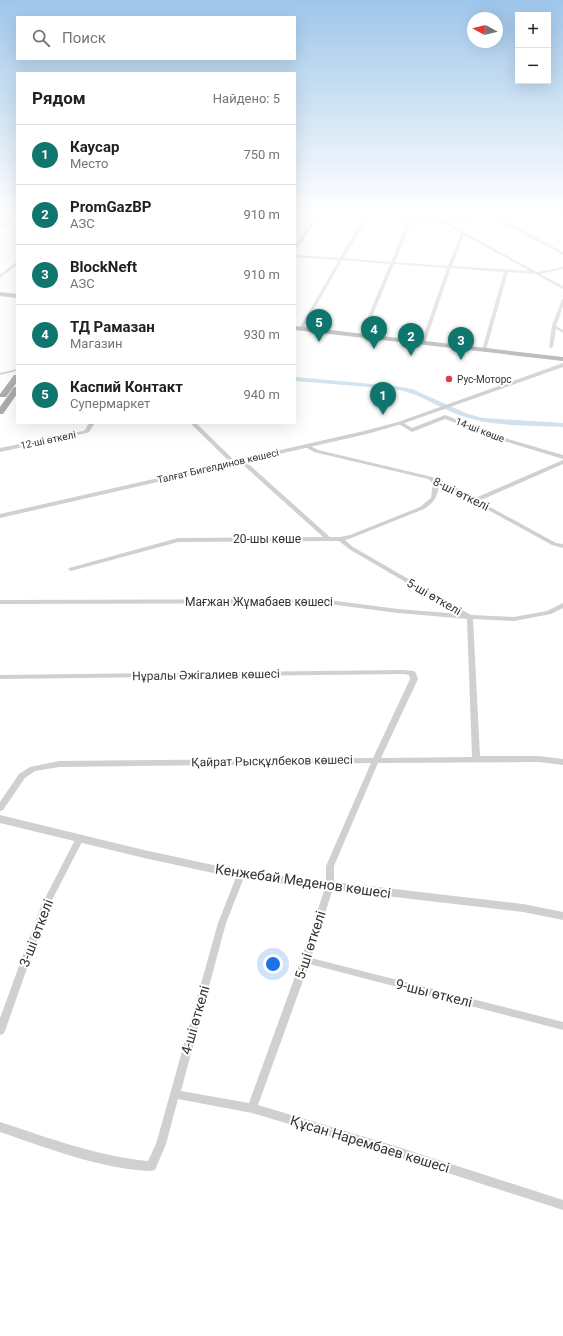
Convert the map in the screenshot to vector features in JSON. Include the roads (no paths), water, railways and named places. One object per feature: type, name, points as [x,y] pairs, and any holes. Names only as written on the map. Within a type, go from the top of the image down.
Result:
[{"type":"main road","points":[[0,294],[16,296]]},
{"type":"main road","points":[[298,328],[563,359]]},
{"type":"main road","points":[[0,399],[16,378]]},
{"type":"main road","points":[[0,412],[16,390]]},
{"type":"street","points":[[298,328],[333,273]]},
{"type":"street","points":[[362,336],[388,273]]},
{"type":"street","points":[[424,343],[447,273]]},
{"type":"street","points":[[484,350],[506,273]]},
{"type":"street","points":[[539,273],[563,288]]},
{"type":"street","points":[[551,347],[554,326],[563,300]]},
{"type":"street","points":[[554,326],[563,332]]},
{"type":"street","name":"Талғат Бигелдинов көшесі","points":[[0,516],[307,446],[400,423],[563,365]]},
{"type":"street","points":[[0,374],[16,370]]},
{"type":"street","name":"14-ші көше","points":[[400,423],[412,430],[445,417],[506,440],[563,457]]},
{"type":"street","name":"12-ші өткелі","points":[[0,450],[84,432],[90,428],[92,424]]},
{"type":"street","points":[[194,424],[328,539]]},
{"type":"street","name":"8-ші өткелі","points":[[307,446],[316,452],[430,478],[443,483],[554,544],[563,546]]},
{"type":"street","points":[[476,500],[563,462]]},
{"type":"street","name":"20-шы көше","points":[[71,569],[178,540],[340,539],[422,508],[432,502],[435,494],[436,483],[430,478]]},
{"type":"street","name":"5-ші өткелі","points":[[340,539],[351,548],[470,617],[476,758]]},
{"type":"street","name":"Мағжан Жұмабаев көшесі","points":[[0,602],[322,601],[398,611],[514,619],[549,613],[563,605]]},
{"type":"street","name":"5-ші өткелі","points":[[252,1108],[306,960],[330,885],[330,866],[376,759],[414,679],[412,673]]},
{"type":"street","name":"Нұралы Әжiгалиев көшесi","points":[[0,678],[412,673]]},
{"type":"street","name":"Қайрат Рысқұлбеков көшесі","points":[[0,808],[22,776],[33,769],[59,764],[476,758],[539,759],[563,762]]},
{"type":"street","name":"Кенжебай Меденов көшесі","points":[[0,819],[144,854],[241,875],[523,908],[563,916]]},
{"type":"street","name":"3-ші өткелі","points":[[0,1031],[45,906],[80,838]]},
{"type":"street","name":"4-ші өткелі","points":[[0,1127],[81,1154],[125,1164],[151,1166],[161,1144],[222,923],[241,875]]},
{"type":"street","name":"9-шы өткелі","points":[[306,960],[563,1026]]},
{"type":"street","name":"Құсан Нарембаев көшесі","points":[[174,1094],[252,1108],[395,1151],[563,1205]]},
{"type":"water","points":[[296,377],[395,386],[412,389],[468,414],[483,418],[563,423],[563,427],[514,425],[477,420],[456,414],[414,394],[394,389],[296,381]]},
{"type":"place","name":"Каспий Контакт","points":[[319,342]]},
{"type":"place","name":"ТД Рамазан","points":[[374,349]]},
{"type":"place","name":"PromGazBP","points":[[411,356]]},
{"type":"place","name":"BlockNeft","points":[[461,360]]},
{"type":"place","name":"Рус-Моторс","points":[[449,379]]},
{"type":"place","name":"Каусар","points":[[383,415]]}]
